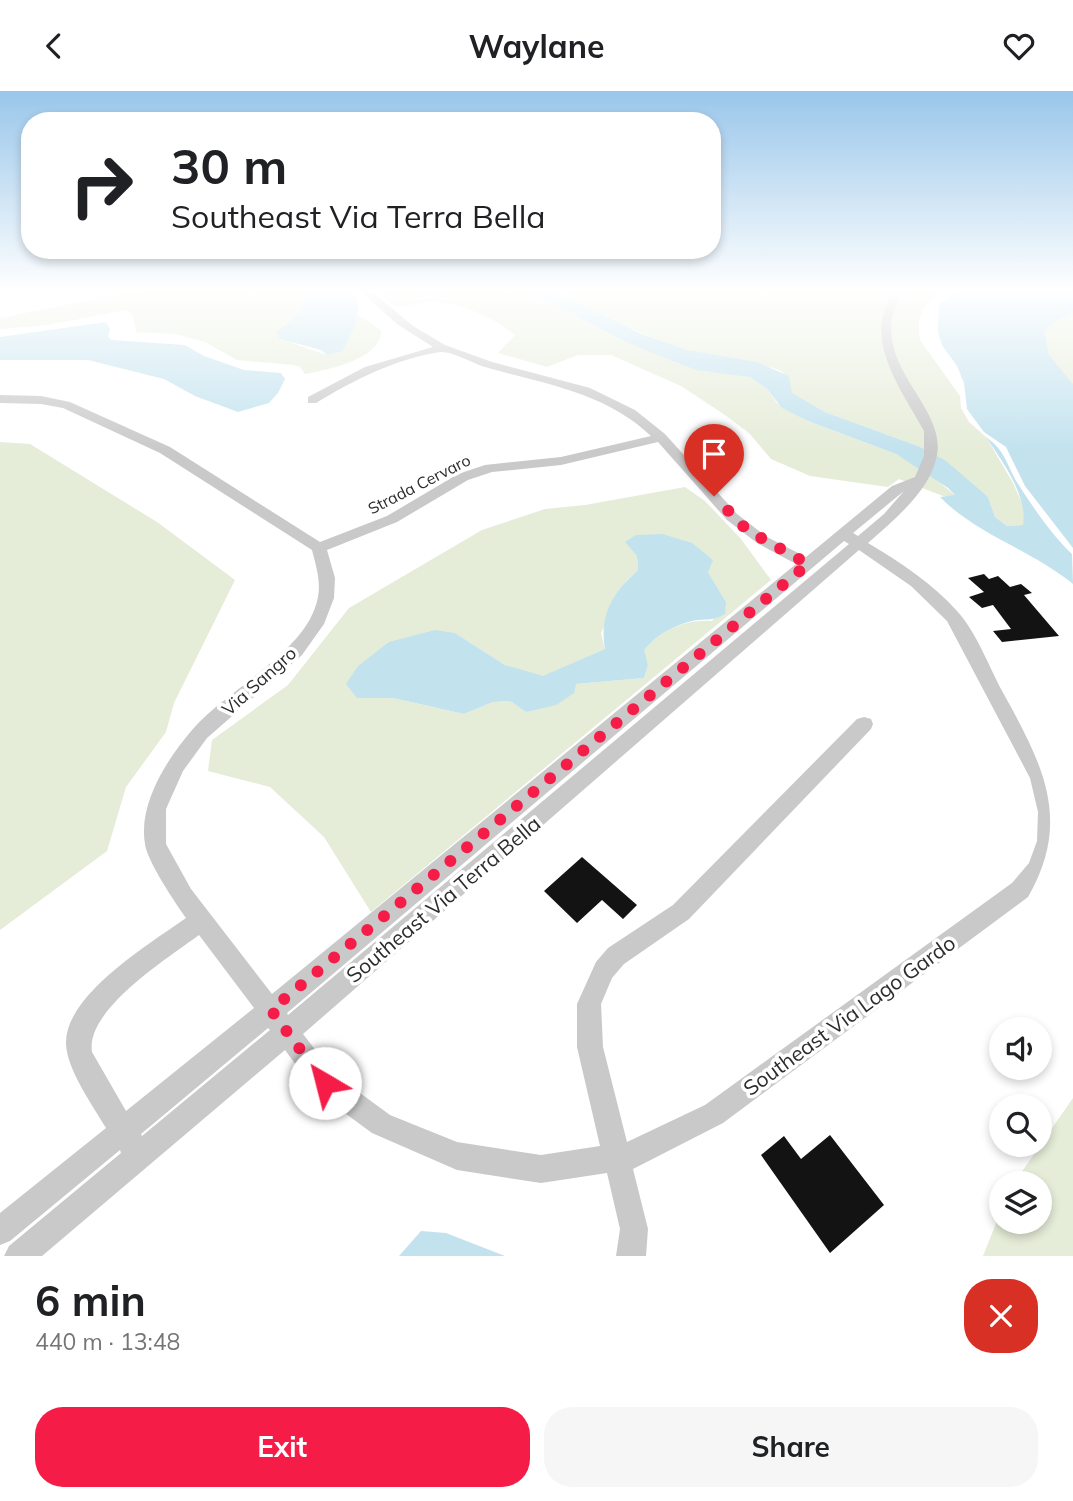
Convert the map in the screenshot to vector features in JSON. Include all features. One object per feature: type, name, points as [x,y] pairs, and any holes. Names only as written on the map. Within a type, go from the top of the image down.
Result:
[{"type":"street","points":[[437,344],[587,391],[631,413],[661,437],[747,530],[808,564]]},
{"type":"street","name":"Southeast Via Terra Bella","points":[[0,1231],[808,564],[890,517],[932,460],[934,445],[930,431],[887,344]]},
{"type":"street","points":[[312,400],[369,369],[443,348]]},
{"type":"street","points":[[0,399],[41,400],[66,405],[165,450],[318,548]]},
{"type":"street","name":"Strada Cervaro","points":[[318,548],[392,519],[463,477],[490,468],[561,461],[661,437]]},
{"type":"street","name":"Southeast Via Terra Bella","points":[[19,1256],[287,1032],[852,539]]},
{"type":"street","name":"Southeast Via Lago Gardo","points":[[287,1032],[325,1083],[382,1124],[457,1156],[541,1169],[634,1155],[714,1114],[1020,890],[1038,868],[1046,841],[1048,812],[1040,778],[954,618],[923,587],[852,539]]},
{"type":"street","name":"Via Sangro","points":[[287,1032],[167,869],[155,845],[156,809],[175,767],[200,733],[296,651],[318,620],[326,598],[327,578],[318,548]]},
{"type":"street","points":[[631,1256],[634,1229],[590,1047],[589,1004],[604,970],[616,956],[681,912],[864,724]]},
{"type":"street","points":[[139,1156],[88,1070],[78,1043],[88,1014],[101,997],[202,920]]},
{"type":"green space","points":[[209,344],[296,344],[327,355],[341,344],[376,344],[363,356],[352,361],[305,374],[300,367],[294,365],[237,360]]},
{"type":"green space","points":[[506,344],[633,344],[750,377],[767,389],[777,403],[808,421],[896,454],[929,474],[956,496],[943,496],[899,479],[888,487],[810,476],[771,459],[749,433],[681,386],[611,355],[578,355],[547,367],[498,353]]},
{"type":"green space","points":[[671,344],[923,344],[960,396],[961,408],[969,422],[986,437],[1013,483],[1026,512],[1023,525],[1007,526],[995,517],[988,497],[918,446],[825,412],[791,393],[783,372],[759,364],[696,353]]},
{"type":"green space","points":[[996,344],[1073,344],[1073,438]]},
{"type":"green space","points":[[0,442],[30,444],[157,522],[235,580],[174,703],[166,732],[126,787],[107,851],[0,930]]},
{"type":"green space","points":[[685,487],[705,501],[741,539],[771,580],[371,912],[324,837],[270,787],[208,771],[212,740],[288,685],[349,608],[482,530],[545,509],[585,505]],"holes":[[[626,542],[708,572],[726,602],[712,621],[674,627],[650,643],[643,650],[648,665],[644,678],[576,684],[526,712],[510,701],[493,702],[464,714],[393,698],[357,698],[455,633],[505,665],[543,677],[605,649],[601,633],[626,581],[638,570],[637,556]]]},
{"type":"green space","points":[[1073,1098],[1073,1256],[983,1256],[992,1234],[1052,1234],[1052,1171],[1022,1171],[1032,1157],[1052,1157],[1052,1128]]},
{"type":"water","points":[[0,344],[176,344],[185,345],[204,356],[244,370],[281,373],[285,379],[269,403],[238,412],[195,396],[164,379],[88,360],[0,360]]},
{"type":"water","points":[[300,344],[346,344],[342,351],[327,355],[321,350]]},
{"type":"water","points":[[631,344],[671,344],[687,350],[757,362],[789,376],[792,393],[825,412],[918,446],[946,461],[988,497],[995,517],[1007,526],[1023,525],[1024,514],[1018,491],[986,437],[1003,454],[1015,479],[1044,522],[1072,554],[1073,584],[1040,561],[971,522],[940,497],[955,495],[948,488],[896,454],[808,421],[782,408],[767,389],[750,377],[696,370]]},
{"type":"water","points":[[1047,344],[1049,355],[1073,384],[1073,548],[1025,486],[1006,447],[984,432],[967,409],[964,383],[957,366],[942,345]]},
{"type":"water","points":[[662,534],[692,543],[713,560],[708,572],[726,602],[725,614],[678,626],[654,640],[644,650],[648,665],[644,678],[576,684],[574,693],[556,705],[526,712],[510,701],[493,702],[464,714],[393,698],[357,698],[346,684],[358,666],[389,642],[435,630],[455,633],[505,665],[543,676],[605,649],[604,625],[610,605],[621,587],[638,570],[637,556],[625,542],[636,535]]},
{"type":"water","points":[[421,1231],[446,1233],[505,1256],[399,1256]]},
{"type":"building","points":[[984,574],[989,579],[998,576],[1010,587],[1021,584],[1032,593],[1024,595],[1059,636],[1002,642],[993,631],[1011,629],[993,605],[982,608],[969,597],[984,592],[968,578]]},
{"type":"building","points":[[582,857],[637,905],[623,919],[602,900],[577,923],[544,891]]},
{"type":"building","points":[[830,1135],[884,1205],[830,1253],[761,1155],[784,1136],[801,1159]]},
{"type":"route","points":[[325,1083],[271,1010],[808,564],[747,530],[714,496]]}]
